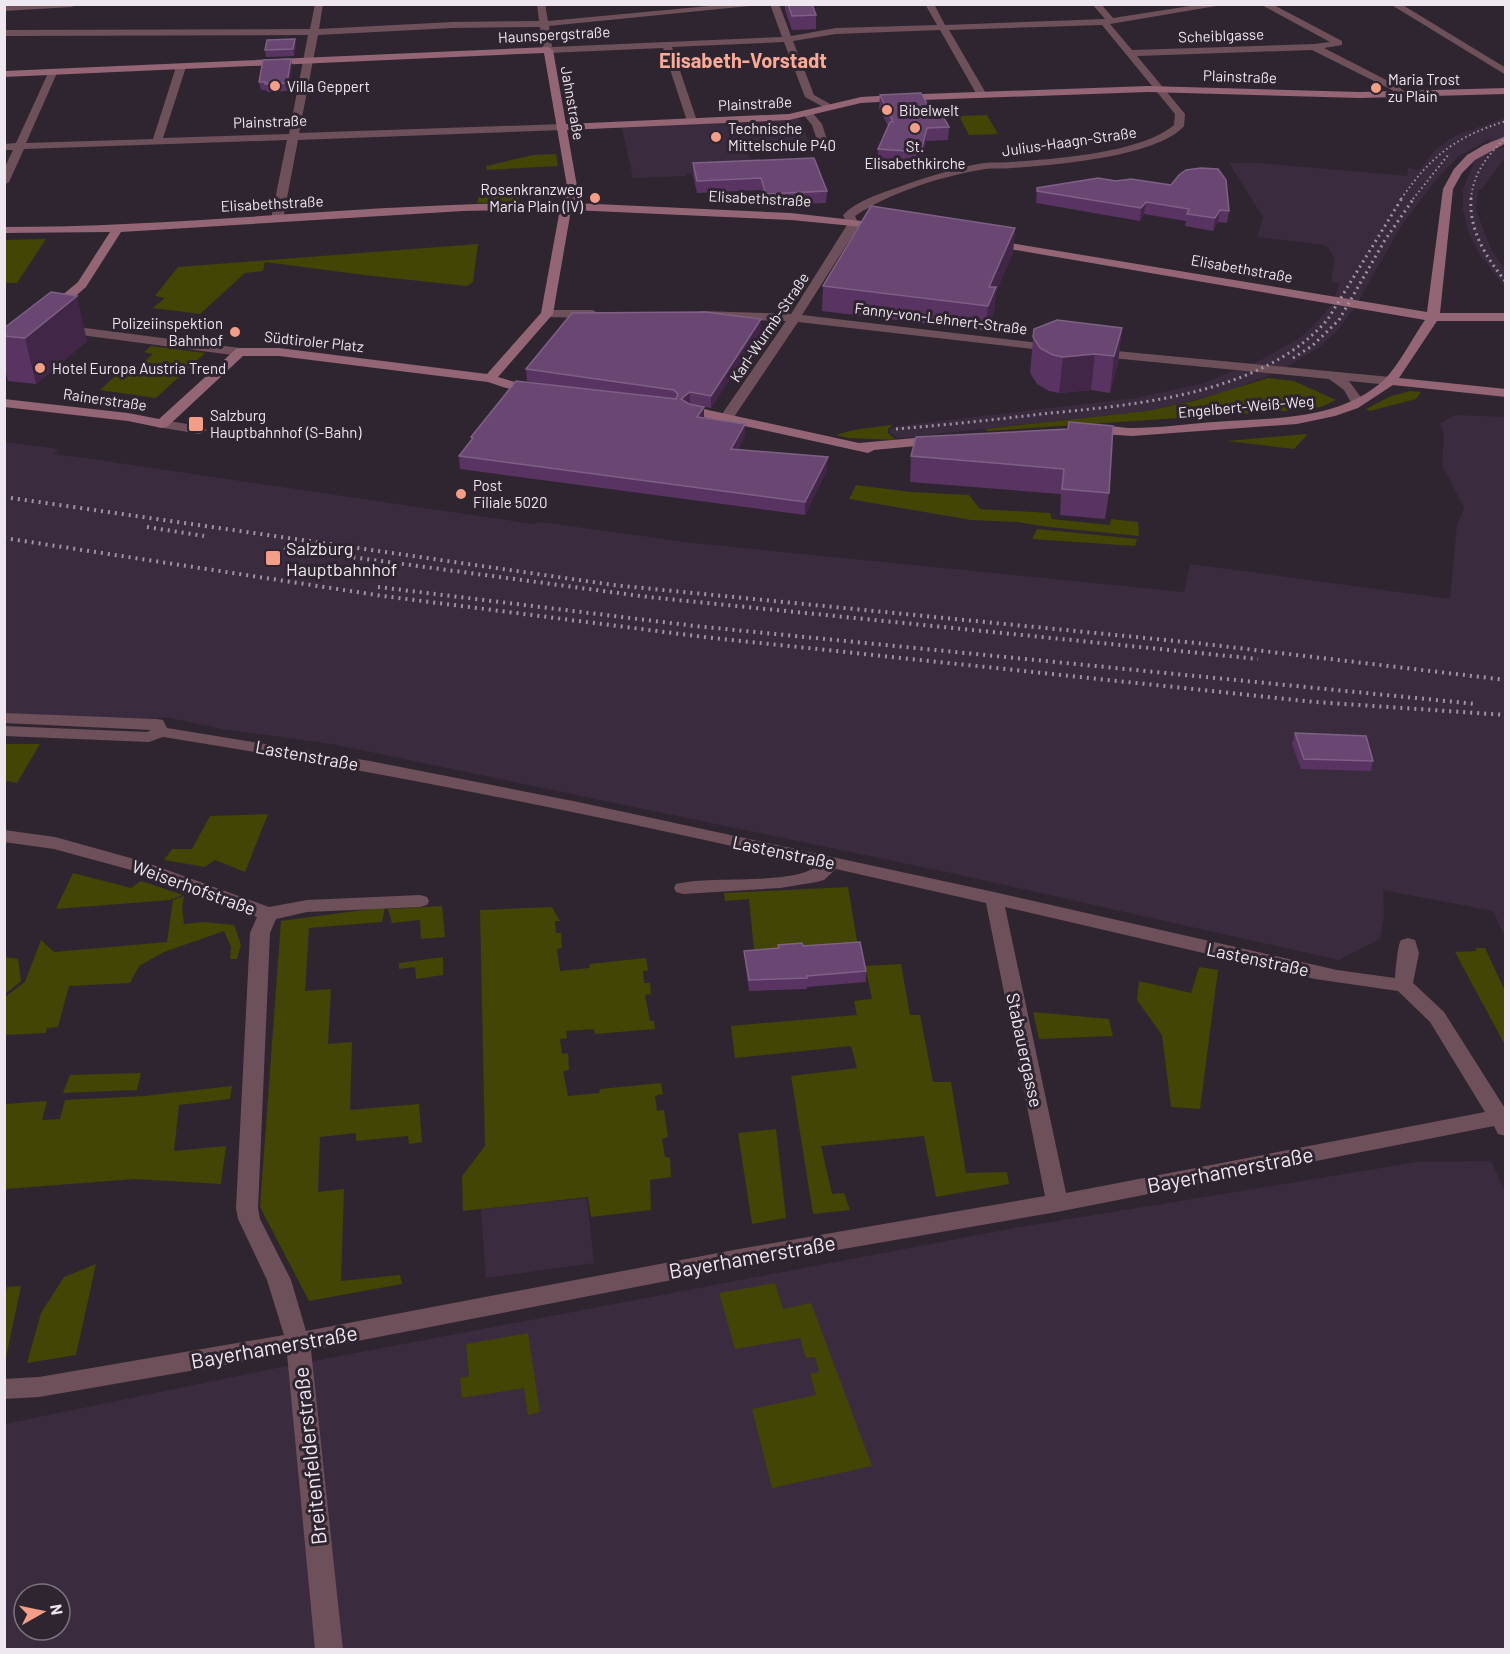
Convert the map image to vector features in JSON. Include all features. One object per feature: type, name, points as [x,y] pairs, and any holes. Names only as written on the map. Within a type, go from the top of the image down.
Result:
[{"type":"street","points":[[4,8],[72,4]]},
{"type":"street","points":[[277,219],[319,4]]},
{"type":"street","name":"Jahnstraße","points":[[541,4],[573,192],[553,270],[547,314]]},
{"type":"street","points":[[4,33],[314,33],[452,25],[545,24],[765,4]]},
{"type":"street","points":[[774,4],[810,97],[829,107]]},
{"type":"street","points":[[929,4],[982,96]]},
{"type":"street","name":"Julius-Haagn-Straße","points":[[851,220],[849,214],[867,203],[986,166],[1011,165],[1140,147],[1168,137],[1179,126],[1180,114],[1129,53],[1096,4]]},
{"type":"street","name":"Haunspergstraße","points":[[4,74],[788,39],[836,31],[1107,21],[1224,4]]},
{"type":"street","points":[[1264,4],[1339,43],[1314,47]]},
{"type":"street","points":[[1394,4],[1506,72]]},
{"type":"street","points":[[666,44],[692,121]]},
{"type":"street","points":[[1314,47],[1395,88],[1402,94]]},
{"type":"street","name":"Scheiblgasse","points":[[1129,53],[1314,47]]},
{"type":"street","points":[[157,141],[181,67]]},
{"type":"street","points":[[4,182],[51,73]]},
{"type":"street","name":"Plainstraße","points":[[4,147],[789,117],[861,100],[1159,89],[1402,94],[1506,91]]},
{"type":"street","points":[[807,113],[817,124],[823,143]]},
{"type":"street","points":[[1390,381],[1433,317],[1448,189],[1455,172],[1471,157],[1506,139]]},
{"type":"street","name":"Elisabethstraße","points":[[4,230],[118,228],[464,208],[568,206],[851,220],[893,227]]},
{"type":"street","name":"Karl-Wurmb-Straße","points":[[727,417],[795,318],[842,244],[853,225],[851,220]]},
{"type":"street","points":[[118,228],[82,284],[46,323],[240,352]]},
{"type":"street","name":"Elisabethstraße","points":[[981,241],[1433,317],[1506,316]]},
{"type":"street","points":[[555,392],[513,386],[490,378],[547,314],[609,314]]},
{"type":"street","name":"Fanny-von-Lehnert-Straße","points":[[693,315],[795,318],[1074,351],[1506,393]]},
{"type":"street","name":"Südtiroler Platz","points":[[162,424],[240,352],[279,352],[490,378]]},
{"type":"street","points":[[1330,375],[1346,383],[1353,391],[1358,403]]},
{"type":"street","name":"Engelbert-Weiß-Weg","points":[[1078,435],[1297,420],[1330,413],[1358,403],[1390,381]]},
{"type":"street","name":"Rainerstraße","points":[[4,403],[128,417],[200,430]]},
{"type":"street","points":[[690,410],[858,447],[896,452],[942,452]]},
{"type":"street","points":[[858,447],[956,438]]},
{"type":"street","name":"Lastenstraße","points":[[4,718],[157,724],[161,732]]},
{"type":"street","name":"Lastenstraße","points":[[4,731],[149,737],[161,732],[307,754],[480,787],[994,898],[1262,961],[1373,983],[1403,985]]},
{"type":"street","name":"Weiserhofstraße","points":[[4,836],[55,843],[138,866],[268,914],[307,906],[420,901]]},
{"type":"street","points":[[683,888],[780,882],[817,876],[831,863]]},
{"type":"street","name":"Stabauergasse","points":[[994,898],[1056,1203]]},
{"type":"street","name":"Breitenfelderstraße","points":[[268,914],[260,933],[247,1208],[249,1219],[279,1280],[298,1342],[328,1650]]},
{"type":"street","points":[[1408,945],[1409,953],[1403,985],[1437,1017],[1502,1123]]},
{"type":"street","name":"Bayerhamerstraße","points":[[4,1389],[39,1387],[298,1342],[739,1258],[1502,1123]]},
{"type":"shaded area","points":[[987,115],[998,134],[969,135],[959,116]]},
{"type":"shaded area","name":"Technische Mittelschule P40","points":[[798,116],[812,149],[748,152],[752,168],[686,174],[686,176],[633,178],[621,124]]},
{"type":"shaded area","points":[[1505,118],[1505,143],[1499,149],[1505,147],[1505,157],[1482,189],[1478,190],[1476,210],[1490,247],[1505,270],[1505,287],[1480,255],[1468,231],[1463,209],[1463,190],[1468,177],[1475,161],[1492,138],[1459,156],[1435,181],[1401,226],[1355,307],[1337,331],[1318,348],[1278,372],[1219,394],[1147,411],[898,438],[889,432],[897,426],[1137,398],[1204,383],[1261,360],[1298,339],[1310,329],[1331,306],[1340,283],[1331,282],[1335,259],[1325,245],[1257,237],[1263,217],[1229,163],[1258,163],[1407,176],[1408,168],[1419,170],[1435,150],[1456,135]]},
{"type":"shaded area","points":[[556,154],[558,166],[487,170],[486,166],[533,155]]},
{"type":"shaded area","points":[[511,186],[512,189],[520,188],[518,202],[477,203],[480,192]]},
{"type":"shaded area","points":[[46,239],[17,283],[5,283],[5,240]]},
{"type":"shaded area","points":[[478,244],[473,282],[467,286],[265,262],[263,271],[245,273],[200,314],[153,308],[165,298],[155,296],[178,267]]},
{"type":"shaded area","points":[[151,346],[205,353],[156,398],[100,390],[115,376],[126,378],[153,354],[144,352]]},
{"type":"shaded area","points":[[1268,378],[1294,381],[1336,400],[1321,407],[1298,410],[987,431],[985,429],[1147,411],[1197,400]]},
{"type":"shaded area","points":[[1410,391],[1421,392],[1416,399],[1370,411],[1366,409],[1391,396]]},
{"type":"shaded area","points":[[1455,415],[1505,417],[1505,937],[1493,911],[1383,890],[1384,915],[1380,939],[1339,960],[951,873],[332,744],[222,729],[170,718],[5,717],[5,442],[59,449],[54,454],[533,524],[539,522],[693,543],[1184,592],[1190,564],[1450,599],[1457,525],[1464,508],[1442,465],[1444,437],[1441,423]]},
{"type":"shaded area","points":[[892,426],[888,429],[888,433],[896,440],[849,438],[836,435],[853,430]]},
{"type":"shaded area","points":[[1307,435],[1294,449],[1227,441]]},
{"type":"shaded area","points":[[856,485],[911,492],[969,495],[980,509],[1050,513],[1052,519],[1110,525],[1111,519],[1138,522],[1139,536],[1017,522],[971,520],[849,499]]},
{"type":"shaded area","points":[[1037,529],[1137,539],[1135,546],[1032,539]]},
{"type":"shaded area","points":[[5,744],[40,744],[17,783],[7,781],[5,784]]},
{"type":"shaded area","points":[[268,814],[245,872],[215,860],[205,867],[164,860],[172,849],[192,849],[210,816]]},
{"type":"shaded area","points":[[73,873],[131,888],[141,881],[183,895],[170,900],[56,909]]},
{"type":"shaded area","points":[[848,887],[859,953],[755,959],[749,899],[725,901],[724,893]]},
{"type":"shaded area","points":[[184,896],[182,907],[184,924],[204,922],[234,925],[241,945],[237,959],[230,959],[231,947],[224,931],[164,952],[139,966],[130,983],[69,986],[58,1027],[47,1028],[46,1033],[5,1035],[5,997],[25,982],[41,940],[54,952],[167,942],[173,900]]},
{"type":"shaded area","points":[[442,906],[445,937],[421,939],[420,920],[392,923],[388,909]]},
{"type":"shaded area","points":[[385,907],[382,922],[309,928],[305,991],[331,989],[328,1044],[352,1042],[350,1110],[419,1104],[422,1142],[409,1144],[408,1136],[356,1141],[356,1133],[320,1137],[318,1192],[344,1189],[341,1281],[400,1275],[402,1284],[309,1301],[260,1207],[281,921]]},
{"type":"shaded area","points":[[552,907],[560,921],[555,921],[556,933],[561,933],[562,948],[557,949],[560,971],[589,968],[590,964],[646,958],[648,970],[643,971],[644,983],[650,983],[651,994],[645,995],[650,1021],[654,1021],[655,1029],[595,1034],[594,1029],[566,1031],[567,1038],[560,1039],[562,1054],[568,1053],[569,1070],[563,1071],[568,1096],[599,1093],[600,1089],[661,1083],[663,1094],[655,1096],[657,1111],[664,1110],[668,1137],[662,1139],[665,1157],[670,1158],[671,1177],[650,1180],[651,1210],[591,1217],[588,1197],[463,1211],[462,1176],[485,1146],[480,910]]},
{"type":"shaded area","points":[[1475,948],[1485,948],[1505,991],[1505,1045],[1455,952],[1477,951]]},
{"type":"shaded area","points":[[5,957],[18,959],[21,981],[5,994]]},
{"type":"shaded area","points":[[443,957],[443,975],[416,979],[415,967],[399,969],[399,963]]},
{"type":"shaded area","points":[[901,964],[910,1015],[920,1015],[933,1082],[951,1082],[966,1173],[1007,1172],[1009,1184],[936,1197],[924,1136],[821,1146],[832,1194],[844,1193],[850,1210],[813,1214],[791,1076],[857,1068],[851,1046],[735,1058],[731,1026],[857,1015],[854,1001],[872,999],[865,966]]},
{"type":"shaded area","points":[[1199,967],[1218,970],[1200,1109],[1171,1107],[1162,1035],[1137,1000],[1139,981],[1191,993]]},
{"type":"shaded area","points":[[1033,1012],[1109,1019],[1113,1036],[1039,1039]]},
{"type":"shaded area","points":[[141,1073],[137,1090],[63,1093],[70,1075]]},
{"type":"shaded area","points":[[232,1086],[230,1099],[179,1105],[174,1151],[226,1146],[221,1184],[135,1179],[5,1189],[5,1104],[47,1101],[42,1120],[60,1119],[65,1100],[144,1096]]},
{"type":"shaded area","points":[[776,1129],[786,1218],[752,1224],[738,1133]]},
{"type":"shaded area","points":[[1491,1161],[1505,1192],[1505,1649],[5,1650],[5,1424],[277,1368],[1015,1228],[1418,1162]]},
{"type":"shaded area","points":[[587,1198],[594,1263],[486,1278],[481,1209]]},
{"type":"shaded area","points":[[96,1264],[76,1355],[27,1363],[41,1313],[64,1277]]},
{"type":"shaded area","points":[[775,1283],[783,1309],[811,1303],[872,1466],[772,1488],[752,1409],[816,1395],[810,1374],[819,1372],[815,1357],[806,1358],[800,1338],[735,1349],[719,1293]]},
{"type":"shaded area","points":[[21,1286],[5,1362],[4,1298],[7,1287]]},
{"type":"shaded area","points":[[528,1333],[540,1412],[528,1415],[524,1388],[462,1398],[460,1378],[469,1376],[466,1344]]},
{"type":"building","points":[[788,4],[812,4],[816,15],[792,16]]},
{"type":"building","points":[[295,39],[293,49],[265,50],[267,40]]},
{"type":"building","points":[[291,59],[287,83],[259,82],[263,60]]},
{"type":"building","points":[[921,93],[929,107],[938,107],[949,127],[927,128],[921,152],[878,149],[890,122],[893,122],[880,95]]},
{"type":"building","points":[[814,158],[827,191],[766,194],[761,178],[697,181],[693,163]]},
{"type":"building","points":[[1218,169],[1226,180],[1229,211],[1220,210],[1215,218],[1187,214],[1189,209],[1146,202],[1141,208],[1037,191],[1037,188],[1098,178],[1116,181],[1131,179],[1171,185],[1186,170]]},
{"type":"building","points":[[871,206],[1015,228],[989,287],[996,287],[988,306],[823,286]]},
{"type":"building","points":[[51,292],[77,296],[25,338],[4,336],[4,328]]},
{"type":"building","points":[[705,312],[761,319],[711,396],[690,392],[681,399],[689,404],[704,407],[697,417],[745,424],[731,449],[828,457],[805,502],[459,456],[473,438],[471,437],[516,381],[676,399],[678,394],[674,390],[526,369],[572,313]]},
{"type":"building","points":[[1057,320],[1122,328],[1114,356],[1095,354],[1063,357],[1040,348],[1033,337],[1034,329]]},
{"type":"building","points":[[1069,422],[1113,426],[1109,493],[1062,489],[1064,469],[911,456],[916,437],[1068,429]]},
{"type":"building","points":[[1295,733],[1366,736],[1373,761],[1304,759]]},
{"type":"building","points":[[860,942],[866,971],[807,976],[807,978],[749,980],[744,951],[779,948],[778,945],[802,943],[803,946]]},
{"type":"railway","points":[[1401,199],[1423,171],[1458,141],[1506,121]]},
{"type":"railway","points":[[1471,199],[1472,190],[1482,165],[1506,137]]},
{"type":"railway","points":[[1413,199],[1449,154]]},
{"type":"railway","points":[[896,429],[1156,400],[1195,392],[1269,365],[1301,345],[1328,319],[1402,198]]},
{"type":"railway","points":[[1293,358],[1312,346],[1339,320],[1385,240],[1414,198]]},
{"type":"railway","points":[[1471,199],[1473,222],[1480,243],[1506,282]]},
{"type":"railway","points":[[4,497],[613,585],[1196,643],[1506,680]]},
{"type":"railway","points":[[147,527],[204,536]]},
{"type":"railway","points":[[4,538],[383,596],[704,637],[1315,702],[1506,715]]},
{"type":"railway","points":[[284,548],[648,597],[1258,659]]},
{"type":"railway","points":[[378,587],[695,626],[1476,704]]},
{"type":"place","name":"Villa Geppert","points":[[275,86]]},
{"type":"place","name":"Maria Trost zu Plain","points":[[1376,88]]},
{"type":"place","name":"Bibelwelt","points":[[887,110]]},
{"type":"place","name":"St. Elisabethkirche","points":[[915,128]]},
{"type":"place","name":"Technische Mittelschule P40","points":[[716,137]]},
{"type":"place","name":"Rosenkranzweg Maria Plain (IV)","points":[[595,198]]},
{"type":"place","name":"Polizeiinspektion Bahnhof","points":[[235,332]]},
{"type":"place","name":"Hotel Europa Austria Trend","points":[[40,368]]},
{"type":"place","name":"Salzburg Hauptbahnhof (S-Bahn)","points":[[196,424]]},
{"type":"place","name":"Post Filiale 5020","points":[[461,494]]},
{"type":"place","name":"Salzburg Hauptbahnhof","points":[[273,558]]},
{"type":"district","name":"Elisabeth-Vorstadt","points":[[743,60]]}]
